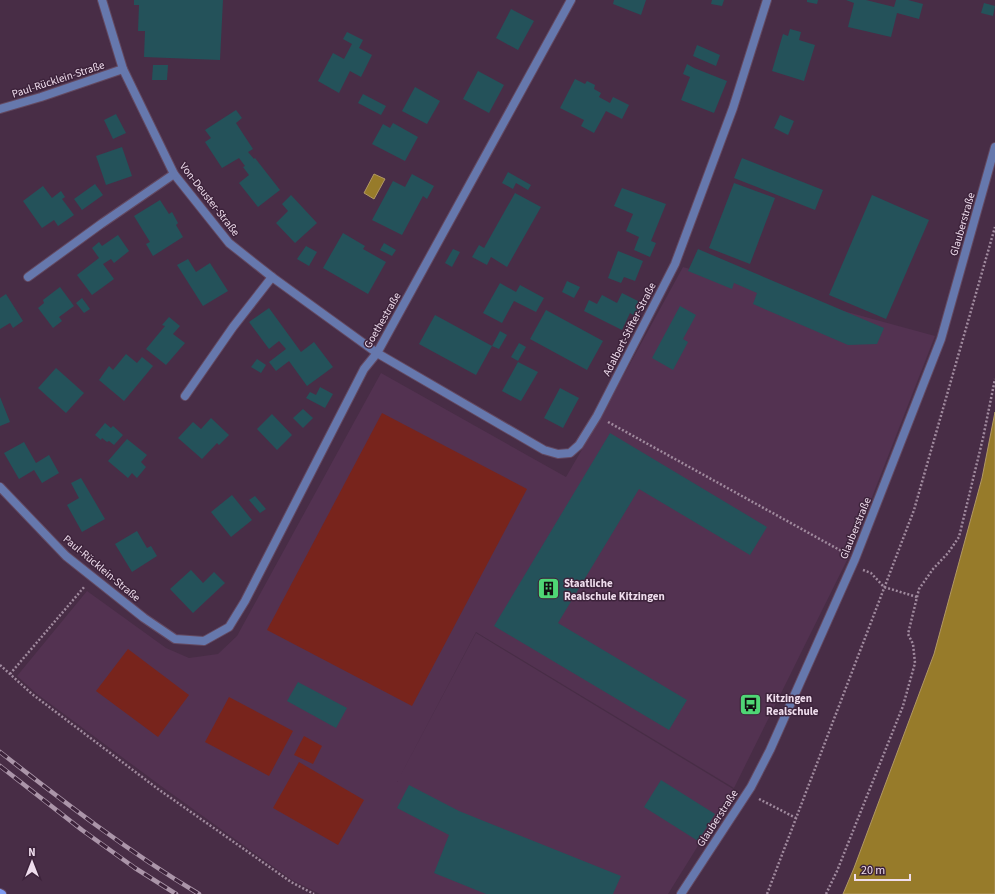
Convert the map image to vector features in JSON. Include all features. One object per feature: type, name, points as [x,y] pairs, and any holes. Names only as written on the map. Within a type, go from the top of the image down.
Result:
[{"type":"street","name":"Von-Deuster-Straße","points":[[102,0],[123,69],[174,174],[229,243],[272,277],[377,353]]},
{"type":"street","name":"Goethestraße","points":[[204,641],[228,627],[245,601],[364,369],[377,353],[571,0]]},
{"type":"street","name":"Adalbert-Stifter-Straße","points":[[377,353],[544,450],[558,454],[570,453],[579,445],[597,416],[675,264],[733,108],[767,0]]},
{"type":"street","name":"Paul-Rücklein-Straße","points":[[0,108],[41,97],[123,69]]},
{"type":"street","name":"Glauberstraße","points":[[681,894],[747,792],[770,750],[853,562],[941,339],[995,147]]},
{"type":"street","points":[[28,277],[101,224],[174,174]]},
{"type":"street","points":[[185,396],[233,327],[272,277]]},
{"type":"street","name":"Paul-Rücklein-Straße","points":[[0,487],[66,556],[144,618],[175,639],[204,641]]},
{"type":"path","points":[[767,894],[914,510],[995,227]]},
{"type":"path","points":[[826,894],[837,871],[903,706],[915,663],[913,644],[908,634],[919,589],[932,569],[948,553],[959,537],[983,438],[995,379]]},
{"type":"path","points":[[597,416],[853,562],[871,573],[884,587],[917,597]]},
{"type":"path","points":[[10,674],[93,577]]},
{"type":"path","points":[[0,665],[32,694],[158,789],[292,882],[314,894]]},
{"type":"path","points":[[747,792],[796,818]]},
{"type":"shaded area","points":[[374,174],[385,179],[374,199],[364,193]]},
{"type":"shaded area","points":[[683,267],[935,336],[849,556],[734,788],[668,894],[320,894],[292,880],[161,786],[37,694],[17,676],[87,591],[166,648],[189,658],[218,654],[237,636],[381,373],[566,477]],"holes":[[[476,632],[734,788],[733,789],[476,633],[397,782]]]},
{"type":"shaded area","points":[[995,412],[995,894],[843,894],[934,654],[982,478]]},
{"type":"shaded area","points":[[382,413],[527,489],[412,706],[267,630]]},
{"type":"shaded area","points":[[128,649],[189,695],[158,737],[96,691]]},
{"type":"shaded area","points":[[229,697],[293,731],[269,776],[205,742]]},
{"type":"shaded area","points":[[304,736],[322,746],[313,764],[294,755]]},
{"type":"shaded area","points":[[299,762],[364,800],[338,845],[273,808]]},
{"type":"building","points":[[134,0],[223,0],[220,60],[144,57],[145,31],[138,31],[139,5],[134,5]]},
{"type":"building","points":[[614,0],[646,0],[641,15],[613,4]]},
{"type":"building","points":[[712,0],[724,0],[722,6],[711,4]]},
{"type":"building","points":[[807,0],[818,0],[817,4],[807,2]]},
{"type":"building","points":[[846,0],[866,0],[894,7],[896,0],[908,0],[923,4],[919,19],[897,13],[891,37],[848,27],[854,3]]},
{"type":"building","points":[[984,3],[995,6],[993,16],[981,13]]},
{"type":"building","points":[[511,9],[534,21],[518,50],[496,38]]},
{"type":"building","points":[[790,29],[801,32],[799,40],[815,45],[804,81],[772,71],[783,34],[788,36]]},
{"type":"building","points":[[347,32],[363,40],[359,48],[372,55],[361,77],[350,71],[339,93],[318,81],[333,53],[344,59],[352,44],[343,39]]},
{"type":"building","points":[[697,45],[720,55],[716,66],[693,56]]},
{"type":"building","points":[[687,64],[727,81],[714,113],[681,100],[690,77],[683,74]]},
{"type":"building","points":[[153,65],[168,65],[167,80],[152,80]]},
{"type":"building","points":[[478,71],[504,85],[489,113],[463,99]]},
{"type":"building","points":[[575,79],[585,84],[587,81],[595,85],[594,89],[601,93],[599,97],[610,103],[613,97],[629,105],[622,119],[606,111],[594,133],[581,126],[584,120],[560,108]]},
{"type":"building","points":[[415,87],[440,101],[427,124],[402,111]]},
{"type":"building","points":[[363,94],[386,106],[381,115],[358,103]]},
{"type":"building","points":[[236,110],[242,118],[236,123],[253,149],[248,152],[254,159],[255,158],[280,190],[258,207],[239,183],[249,175],[239,158],[222,168],[205,142],[211,138],[205,130]]},
{"type":"building","points":[[116,114],[126,133],[113,139],[104,120]]},
{"type":"building","points":[[780,115],[794,121],[788,135],[774,128]]},
{"type":"building","points":[[393,123],[418,137],[405,161],[372,144],[383,124],[390,128]]},
{"type":"building","points":[[122,147],[132,176],[106,185],[96,156]]},
{"type":"building","points":[[742,158],[823,190],[815,210],[734,178]]},
{"type":"building","points":[[508,172],[531,185],[528,190],[516,183],[513,189],[502,183]]},
{"type":"building","points":[[412,174],[434,186],[427,199],[423,196],[402,235],[372,220],[393,181],[405,187]]},
{"type":"building","points":[[734,183],[775,198],[750,264],[709,248]]},
{"type":"building","points":[[95,184],[103,195],[82,210],[74,199]]},
{"type":"building","points":[[43,186],[52,198],[61,191],[65,197],[62,199],[74,215],[58,226],[54,220],[42,228],[23,201]]},
{"type":"building","points":[[622,188],[666,204],[651,241],[656,243],[650,257],[634,250],[639,237],[626,231],[633,214],[614,206]]},
{"type":"building","points":[[515,193],[541,207],[507,267],[491,257],[487,265],[472,257],[479,245],[484,248]]},
{"type":"building","points":[[291,195],[317,223],[295,243],[276,223],[288,211],[282,204]]},
{"type":"building","points":[[872,195],[929,220],[886,319],[829,295]]},
{"type":"building","points":[[160,200],[169,214],[172,212],[178,223],[176,225],[183,237],[153,256],[146,244],[150,242],[134,216]]},
{"type":"building","points":[[343,233],[365,246],[363,249],[386,262],[368,294],[323,268]]},
{"type":"building","points":[[118,235],[129,251],[114,263],[111,259],[103,264],[114,279],[92,295],[77,275],[99,258],[92,248],[99,242],[102,246]]},
{"type":"building","points":[[384,243],[396,250],[392,256],[380,250]]},
{"type":"building","points":[[306,246],[317,252],[309,266],[297,259]]},
{"type":"building","points":[[453,249],[460,252],[452,267],[445,263]]},
{"type":"building","points":[[698,249],[884,328],[877,344],[848,345],[753,304],[757,293],[734,283],[732,289],[688,271]]},
{"type":"building","points":[[618,251],[643,261],[635,281],[624,277],[621,283],[608,278]]},
{"type":"building","points":[[188,259],[196,272],[210,263],[228,291],[203,306],[177,265]]},
{"type":"building","points":[[567,281],[580,287],[574,298],[562,292]]},
{"type":"building","points":[[500,283],[516,292],[520,285],[544,298],[536,312],[514,301],[502,323],[483,313]]},
{"type":"building","points":[[60,287],[74,306],[59,317],[62,321],[53,328],[38,308],[44,303],[43,300]]},
{"type":"building","points":[[622,293],[642,303],[635,316],[630,313],[622,330],[584,311],[589,300],[597,304],[602,295],[617,303]]},
{"type":"building","points":[[6,294],[23,321],[13,328],[10,323],[0,329],[0,298]]},
{"type":"building","points":[[82,298],[90,309],[84,313],[76,303]]},
{"type":"building","points":[[680,306],[696,315],[683,339],[688,342],[673,370],[652,358]]},
{"type":"building","points":[[269,308],[301,352],[314,342],[333,367],[307,386],[289,361],[276,371],[269,362],[286,349],[279,341],[269,349],[249,322]]},
{"type":"building","points":[[546,310],[603,341],[587,370],[530,339]]},
{"type":"building","points":[[435,315],[492,346],[476,375],[419,344]]},
{"type":"building","points":[[169,317],[180,326],[173,334],[185,343],[166,365],[146,349],[165,326],[162,325]]},
{"type":"building","points":[[500,331],[507,335],[499,349],[492,346]]},
{"type":"building","points":[[519,343],[526,347],[518,361],[511,357]]},
{"type":"building","points":[[126,354],[137,363],[142,357],[153,366],[124,401],[99,380],[109,366],[113,370]]},
{"type":"building","points":[[257,359],[266,365],[261,373],[251,367]]},
{"type":"building","points":[[518,362],[538,372],[521,401],[502,391]]},
{"type":"building","points":[[56,368],[84,393],[66,413],[38,388]]},
{"type":"building","points":[[320,387],[333,394],[325,408],[306,398],[310,392],[316,395]]},
{"type":"building","points":[[560,388],[579,398],[563,428],[544,418]]},
{"type":"building","points":[[0,397],[10,422],[0,426]]},
{"type":"building","points":[[303,409],[313,418],[303,428],[293,418]]},
{"type":"building","points":[[272,414],[292,435],[277,450],[257,429]]},
{"type":"building","points":[[211,418],[229,435],[219,445],[217,443],[202,459],[178,438],[193,422],[201,429]]},
{"type":"building","points":[[105,423],[111,428],[113,426],[123,435],[114,445],[102,438],[101,440],[95,435]]},
{"type":"building","name":"Staatliche Realschule Kitzingen","points":[[610,433],[767,527],[750,555],[639,489],[558,623],[687,700],[669,730],[494,626]]},
{"type":"building","points":[[127,439],[147,455],[141,462],[146,467],[137,478],[132,473],[128,478],[108,461]]},
{"type":"building","points":[[24,442],[36,463],[49,455],[59,473],[42,483],[34,470],[19,479],[4,453]]},
{"type":"building","points":[[81,478],[105,519],[82,532],[67,505],[79,498],[71,483]]},
{"type":"building","points":[[232,495],[252,520],[231,537],[211,512]]},
{"type":"building","points":[[255,496],[266,509],[260,513],[249,500]]},
{"type":"building","points":[[137,531],[147,548],[151,546],[157,556],[132,572],[115,544]]},
{"type":"building","points":[[191,570],[203,583],[214,572],[225,583],[193,613],[170,589]]},
{"type":"building","points":[[298,682],[347,708],[336,728],[287,701]]},
{"type":"building","points":[[661,780],[715,814],[698,841],[644,807]]},
{"type":"building","points":[[409,785],[459,811],[621,876],[613,894],[486,894],[434,873],[449,835],[397,808]]},
{"type":"railway","points":[[0,752],[122,844],[199,894]]},
{"type":"railway","points":[[0,766],[82,830],[135,868],[176,894]]},
{"type":"place","name":"Staatliche Realschule Kitzingen","points":[[548,589]]},
{"type":"place","name":"Kitzingen Realschule","points":[[750,704]]}]
